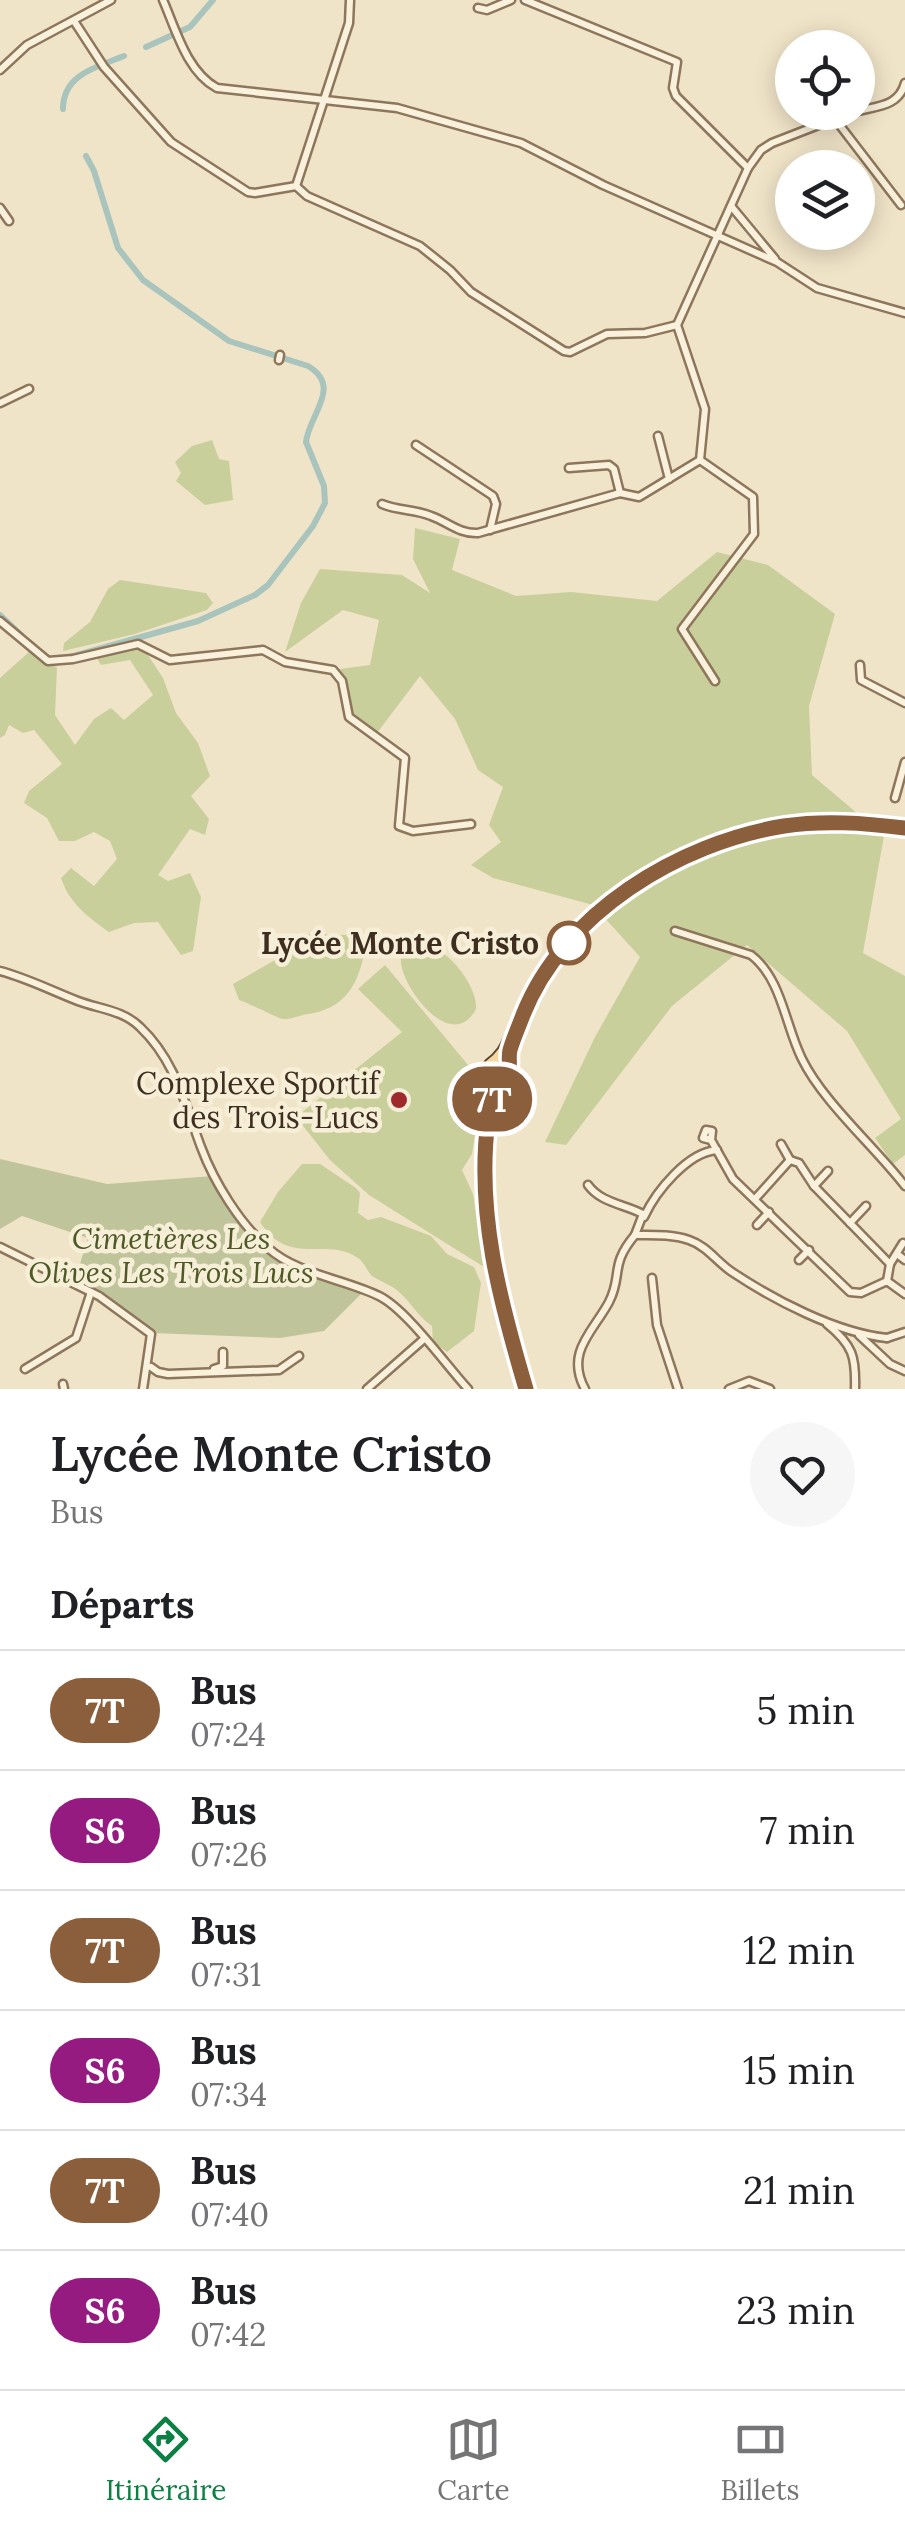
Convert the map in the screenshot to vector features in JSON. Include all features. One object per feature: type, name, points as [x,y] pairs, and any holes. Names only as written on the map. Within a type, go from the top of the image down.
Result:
[{"type":"main road","points":[[526,1389],[506,1321],[488,1234],[485,1158],[492,1098],[487,1067],[505,1050],[543,977],[572,939],[614,902],[675,862],[750,833],[825,822],[905,828]]},
{"type":"main road","points":[[492,1098],[507,1076],[509,1054],[523,1016]]},
{"type":"main road","points":[[496,1059],[504,1060],[508,1067]]},
{"type":"main road","points":[[490,1077],[501,1080]]},
{"type":"street","points":[[0,70],[27,45],[111,0]]},
{"type":"street","points":[[163,0],[198,72],[217,88],[408,110],[521,143],[602,185],[776,262],[817,288],[905,313]]},
{"type":"street","points":[[296,186],[349,23],[350,0]]},
{"type":"street","points":[[478,8],[487,10],[510,0]]},
{"type":"street","points":[[525,0],[677,62],[672,88],[676,96],[748,168]]},
{"type":"street","points":[[74,20],[103,64],[170,142],[248,192],[296,186]]},
{"type":"street","points":[[875,106],[902,96],[905,83]]},
{"type":"street","points":[[700,460],[704,409],[678,325],[748,168],[761,150],[806,130]]},
{"type":"street","points":[[843,130],[901,205]]},
{"type":"street","points":[[296,186],[306,196],[426,250],[470,292],[564,351],[570,352],[607,334],[645,333],[678,325]]},
{"type":"street","points":[[731,206],[776,262]]},
{"type":"street","points":[[0,208],[9,221]]},
{"type":"street","points":[[0,403],[29,389]]},
{"type":"street","points":[[658,436],[669,479]]},
{"type":"street","points":[[416,444],[493,496],[496,504],[490,530]]},
{"type":"street","points":[[382,504],[399,512],[429,515],[464,533],[490,530],[620,494],[639,497],[700,460]]},
{"type":"street","points":[[700,460],[752,494],[755,523],[748,544],[682,629],[715,681]]},
{"type":"street","points":[[569,468],[614,468],[620,494]]},
{"type":"street","points":[[0,621],[38,656],[57,662],[130,644],[145,646],[170,660],[263,650],[285,662],[333,670],[342,681],[349,717],[405,758],[400,826],[413,831],[472,824]]},
{"type":"street","points":[[860,665],[861,680],[905,703]]},
{"type":"street","points":[[895,798],[905,762]]},
{"type":"street","points":[[675,932],[751,955],[762,963],[802,1060],[905,1186]]},
{"type":"street","points":[[0,970],[80,1002],[107,1008],[138,1025],[180,1085],[213,1171],[262,1243],[290,1262],[380,1296],[396,1308],[468,1389]]},
{"type":"street","points":[[712,1140],[733,1179],[850,1292],[861,1293],[887,1281]]},
{"type":"street","points":[[781,1144],[790,1160],[799,1163],[814,1186],[890,1264]]},
{"type":"street","points":[[585,1389],[577,1354],[609,1302],[616,1264],[664,1187],[695,1158],[717,1150]]},
{"type":"street","points":[[755,1199],[790,1160]]},
{"type":"street","points":[[814,1186],[828,1171]]},
{"type":"street","points":[[588,1185],[612,1203],[636,1210],[644,1217]]},
{"type":"street","points":[[850,1223],[866,1206]]},
{"type":"street","points":[[756,1224],[769,1212]]},
{"type":"street","points":[[635,1235],[677,1236],[698,1243],[729,1270],[865,1340],[905,1332]]},
{"type":"street","points":[[887,1281],[890,1264],[903,1243]]},
{"type":"street","points":[[0,1246],[91,1292],[152,1334],[143,1389]]},
{"type":"street","points":[[799,1260],[809,1250]]},
{"type":"street","points":[[897,1254],[905,1260]]},
{"type":"street","points":[[652,1278],[657,1325],[678,1389]]},
{"type":"street","points":[[887,1281],[905,1294]]},
{"type":"street","points":[[25,1369],[76,1338],[91,1292]]},
{"type":"street","points":[[818,1318],[846,1340],[854,1360],[855,1389]]},
{"type":"street","points":[[840,1328],[887,1338]]},
{"type":"street","points":[[858,1333],[890,1364],[905,1370]]},
{"type":"street","points":[[367,1389],[424,1339]]},
{"type":"street","points":[[149,1366],[164,1370],[219,1368],[223,1366],[223,1352]]},
{"type":"street","points":[[149,1366],[168,1374],[262,1372],[279,1370],[299,1356]]},
{"type":"street","points":[[729,1389],[749,1382],[770,1389]]},
{"type":"green space","points":[[212,440],[219,459],[229,461],[233,500],[205,505],[176,481],[181,473],[175,462],[192,446]]},
{"type":"green space","points":[[415,528],[460,539],[452,570],[516,596],[571,592],[657,601],[717,552],[768,565],[835,614],[809,706],[812,775],[884,836],[863,953],[905,976],[905,1155],[893,1164],[875,1138],[901,1119],[847,1031],[747,945],[672,1006],[566,1145],[545,1142],[595,1037],[640,957],[593,905],[493,878],[471,865],[501,842],[489,825],[503,787],[478,770],[455,719],[420,676],[377,733],[352,715],[340,669],[370,665],[379,620],[343,610],[285,652],[301,603],[320,569],[402,575],[430,593],[413,559]]},
{"type":"green space","points":[[120,580],[206,593],[213,603],[207,610],[135,634],[63,651],[64,643],[90,622],[108,589]]},
{"type":"green space","points":[[137,646],[144,649],[163,678],[176,713],[198,743],[210,776],[191,796],[209,819],[205,835],[190,829],[158,875],[168,881],[190,873],[201,897],[193,951],[181,955],[158,922],[134,923],[109,932],[74,902],[61,878],[71,868],[94,886],[117,859],[110,841],[94,832],[75,841],[59,841],[47,818],[24,803],[29,791],[62,764],[34,730],[23,733],[9,725],[0,738],[0,678],[29,652],[42,663],[57,667],[55,715],[75,745],[94,719],[111,708],[124,720],[153,695],[130,660],[101,665],[96,657]]},
{"type":"green space","points":[[309,934],[347,935],[364,954],[352,987],[339,1002],[286,1019],[239,1000],[233,984],[300,946]]},
{"type":"green space","points":[[419,943],[439,950],[465,978],[476,1009],[465,1021],[453,1024],[440,1020],[417,998],[408,983],[401,958]]},
{"type":"green space","name":"Complexe Sportif des Trois-Lucs","points":[[385,965],[483,1083],[472,1154],[462,1170],[473,1194],[484,1267],[369,1195],[330,1160],[296,1117],[402,1032],[358,989]]},
{"type":"green space","name":"Cimetières Les Olives Les Trois Lucs","points":[[0,1159],[107,1184],[213,1176],[233,1213],[270,1256],[363,1292],[324,1331],[280,1338],[153,1333],[75,1280],[88,1238],[22,1216],[0,1229]]},
{"type":"green space","points":[[302,1164],[320,1164],[356,1188],[360,1193],[358,1213],[368,1220],[381,1217],[431,1236],[447,1254],[474,1267],[481,1283],[474,1331],[447,1352],[433,1342],[432,1326],[396,1290],[372,1276],[358,1258],[346,1252],[295,1248],[271,1236],[260,1222],[278,1192]]},
{"type":"waterway","points":[[146,47],[190,27],[213,0]]},
{"type":"waterway","points":[[63,109],[75,80],[124,56]]},
{"type":"waterway","points":[[70,657],[198,621],[255,595],[268,585],[313,526],[325,503],[324,486],[306,442],[324,392],[318,374],[308,366],[229,341],[143,280],[118,248],[86,156]]},
{"type":"waterway","points":[[0,615],[21,635]]},
{"type":"bus line","name":"7T","points":[[526,1389],[491,1256],[485,1158],[492,1098],[508,1074],[509,1054],[543,977],[572,939],[610,903],[698,852],[784,826],[825,822],[905,828]]},
{"type":"place","name":"Lycée Monte Cristo","points":[[569,943]]},
{"type":"place","name":"Complexe Sportif des Trois-Lucs","points":[[399,1100]]}]
